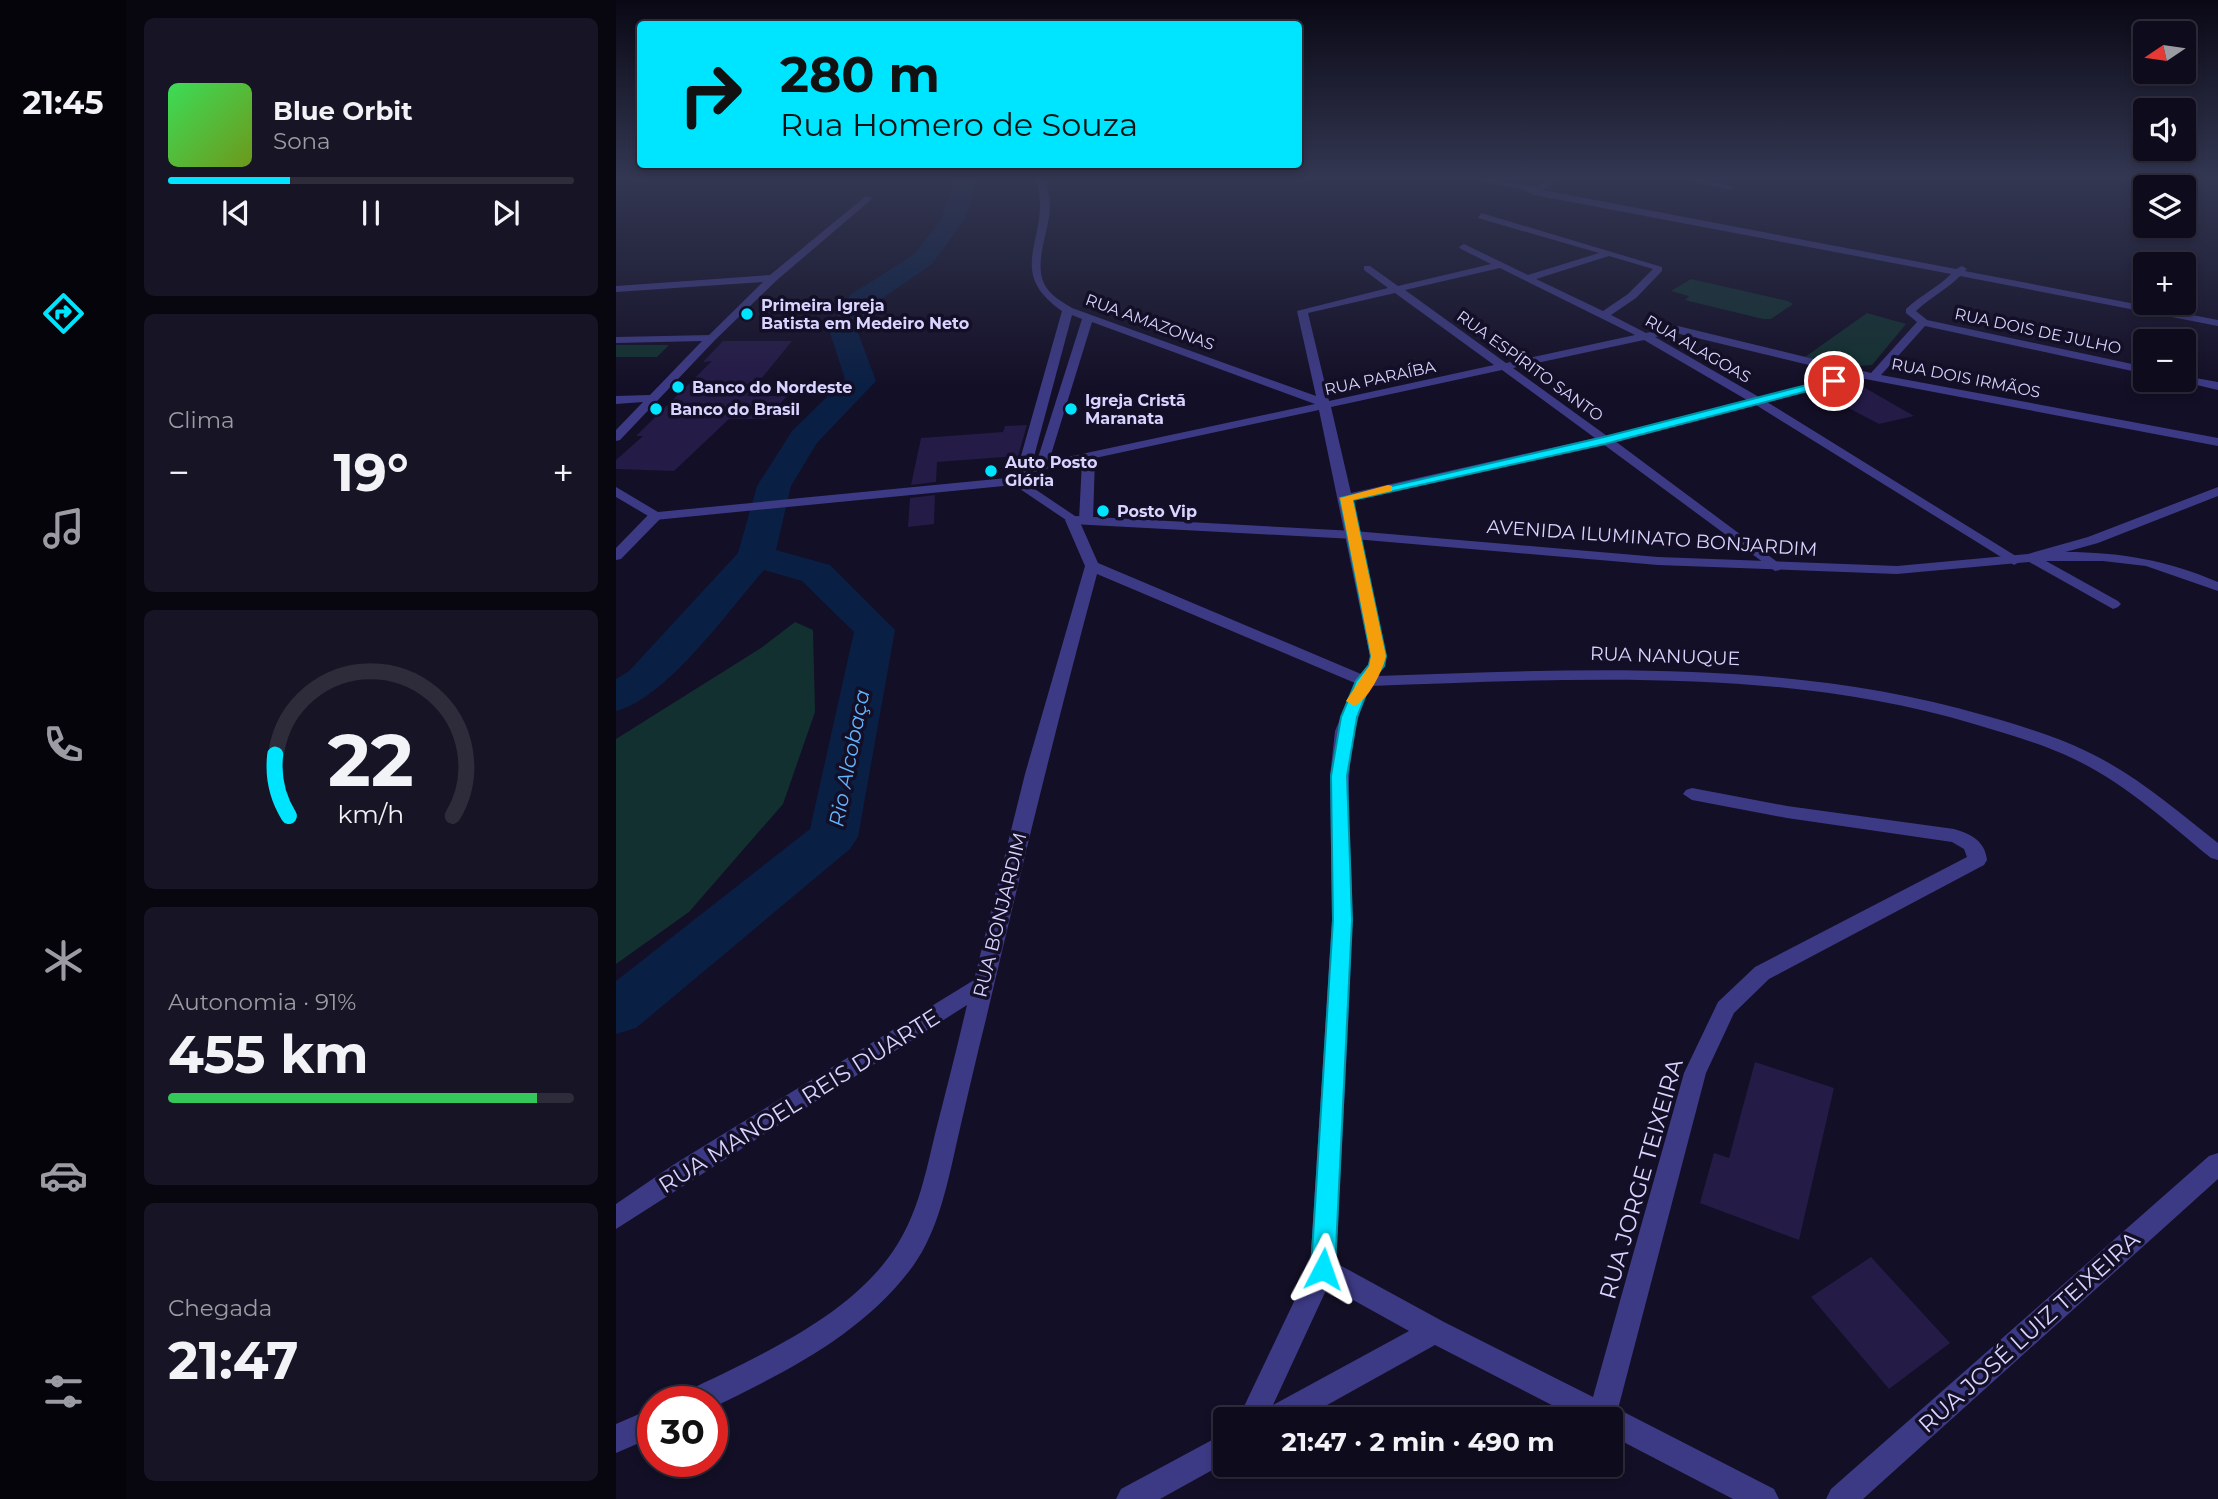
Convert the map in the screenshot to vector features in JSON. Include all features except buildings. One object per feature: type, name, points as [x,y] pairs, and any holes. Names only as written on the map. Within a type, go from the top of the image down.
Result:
[{"type":"street","points":[[616,437],[711,338],[773,278],[810,247]]},
{"type":"street","name":"RUA AMAZONAS","points":[[1041,247],[1037,276],[1042,290],[1068,310],[1323,404]]},
{"type":"street","name":"RUA ALAGOAS","points":[[1464,247],[1647,337],[2021,560],[2113,604]]},
{"type":"street","points":[[1589,247],[1652,265],[1659,270],[1632,296],[1604,315]]},
{"type":"street","points":[[1841,247],[2218,323]]},
{"type":"street","points":[[1528,278],[1610,253]]},
{"type":"street","points":[[1258,1407],[1323,1269],[1342,920],[1339,776],[1344,731],[1364,681],[1376,666],[1378,656],[1346,498],[1302,311],[1501,265]]},
{"type":"street","points":[[1931,292],[1929,286],[1945,267]]},
{"type":"street","name":"RUA ESPÍRITO SANTO","points":[[1367,268],[1775,567]]},
{"type":"street","points":[[1873,377],[1923,322],[1910,311],[1931,292],[1941,290],[1961,270]]},
{"type":"street","points":[[616,289],[773,278]]},
{"type":"street","points":[[1068,310],[1020,476],[1079,520]]},
{"type":"street","points":[[1041,467],[1088,317]]},
{"type":"street","name":"RUA DOIS DE JULHO","points":[[1923,322],[2133,367]]},
{"type":"street","name":"RUA DOIS IRMÃOS","points":[[1627,326],[1644,325],[1678,330],[1873,377],[2218,442]]},
{"type":"street","name":"RUA PARAÍBA","points":[[655,516],[1020,476],[1041,467],[1323,404],[1507,369],[1678,330]]},
{"type":"street","points":[[616,340],[711,338]]},
{"type":"street","points":[[1346,498],[1605,440],[1859,374]]},
{"type":"street","points":[[2196,381],[2218,386]]},
{"type":"street","points":[[616,400],[655,398]]},
{"type":"street","points":[[1089,457],[1079,520],[1092,566]]},
{"type":"street","points":[[616,491],[655,516],[624,543],[616,556]]},
{"type":"street","name":"AVENIDA ILUMINATO BONJARDIM","points":[[1079,520],[1354,535],[1658,561],[1897,570],[2021,560],[2093,540],[2218,491]]},
{"type":"street","points":[[2021,560],[2096,553],[2134,559],[2188,573],[2218,587]]},
{"type":"street","name":"RUA NANUQUE","points":[[1092,566],[1364,681],[1570,674],[1676,674],[1777,682],[1874,695],[1949,711],[2059,745],[2135,787],[2218,853]]},
{"type":"street","name":"RUA BONJARDIM","points":[[724,1386],[839,1323],[900,1261],[921,1225],[1034,774],[1092,566]]},
{"type":"street","name":"RUA JORGE TEIXEIRA","points":[[1609,1407],[1695,1073],[1726,1008],[1762,973],[1977,860],[1972,846],[1954,836],[1787,812],[1692,794]]},
{"type":"street","name":"RUA MANOEL REIS DUARTE","points":[[616,1218],[682,1173],[982,985]]},
{"type":"street","name":"RUA JOSÉ LUIZ TEIXEIRA","points":[[1841,1499],[2218,1164]]},
{"type":"street","points":[[1323,1269],[1434,1331],[1583,1407]]},
{"type":"street","points":[[1297,1407],[1434,1331]]},
{"type":"street","points":[[1623,1428],[1764,1499]]},
{"type":"street","points":[[616,1439],[637,1429]]},
{"type":"street","points":[[1131,1499],[1213,1454]]},
{"type":"green space","points":[[1691,279],[1793,304],[1771,319],[1763,319],[1685,300],[1689,296],[1671,291]]},
{"type":"green space","points":[[1867,313],[1906,324],[1872,365],[1846,367],[1805,357]]},
{"type":"green space","points":[[616,345],[669,345],[657,357],[616,357]]},
{"type":"green space","points":[[795,622],[813,630],[815,712],[783,804],[689,912],[616,964],[616,739],[761,648]]},
{"type":"waterway","name":"Rio Alcobaça","points":[[756,556],[774,486],[804,438],[861,381],[843,330],[860,301],[922,260],[932,247]]},
{"type":"waterway","name":"Rio Alcobaça","points":[[616,698],[644,680],[756,556]]},
{"type":"waterway","name":"Rio Alcobaça","points":[[616,1012],[833,837],[875,630],[816,573],[756,556]]},
{"type":"slow traffic","points":[[1354,701],[1364,681],[1376,666],[1378,656],[1346,498],[1388,488]]},
{"type":"place","name":"Primeira Igreja Batista em Medeiro Neto","points":[[747,314]]},
{"type":"place","name":"Banco do Nordeste","points":[[678,387]]},
{"type":"place","name":"Banco do Brasil","points":[[656,409]]},
{"type":"place","name":"Igreja Cristã Maranata","points":[[1071,409]]},
{"type":"place","name":"Auto Posto Glória","points":[[991,471]]},
{"type":"place","name":"Posto Vip","points":[[1103,511]]},
{"type":"route","points":[[1323,1269],[1337,1051],[1342,920],[1339,776],[1344,731],[1354,702],[1364,681],[1376,666],[1378,656],[1346,498],[1605,440],[1834,381]]}]
